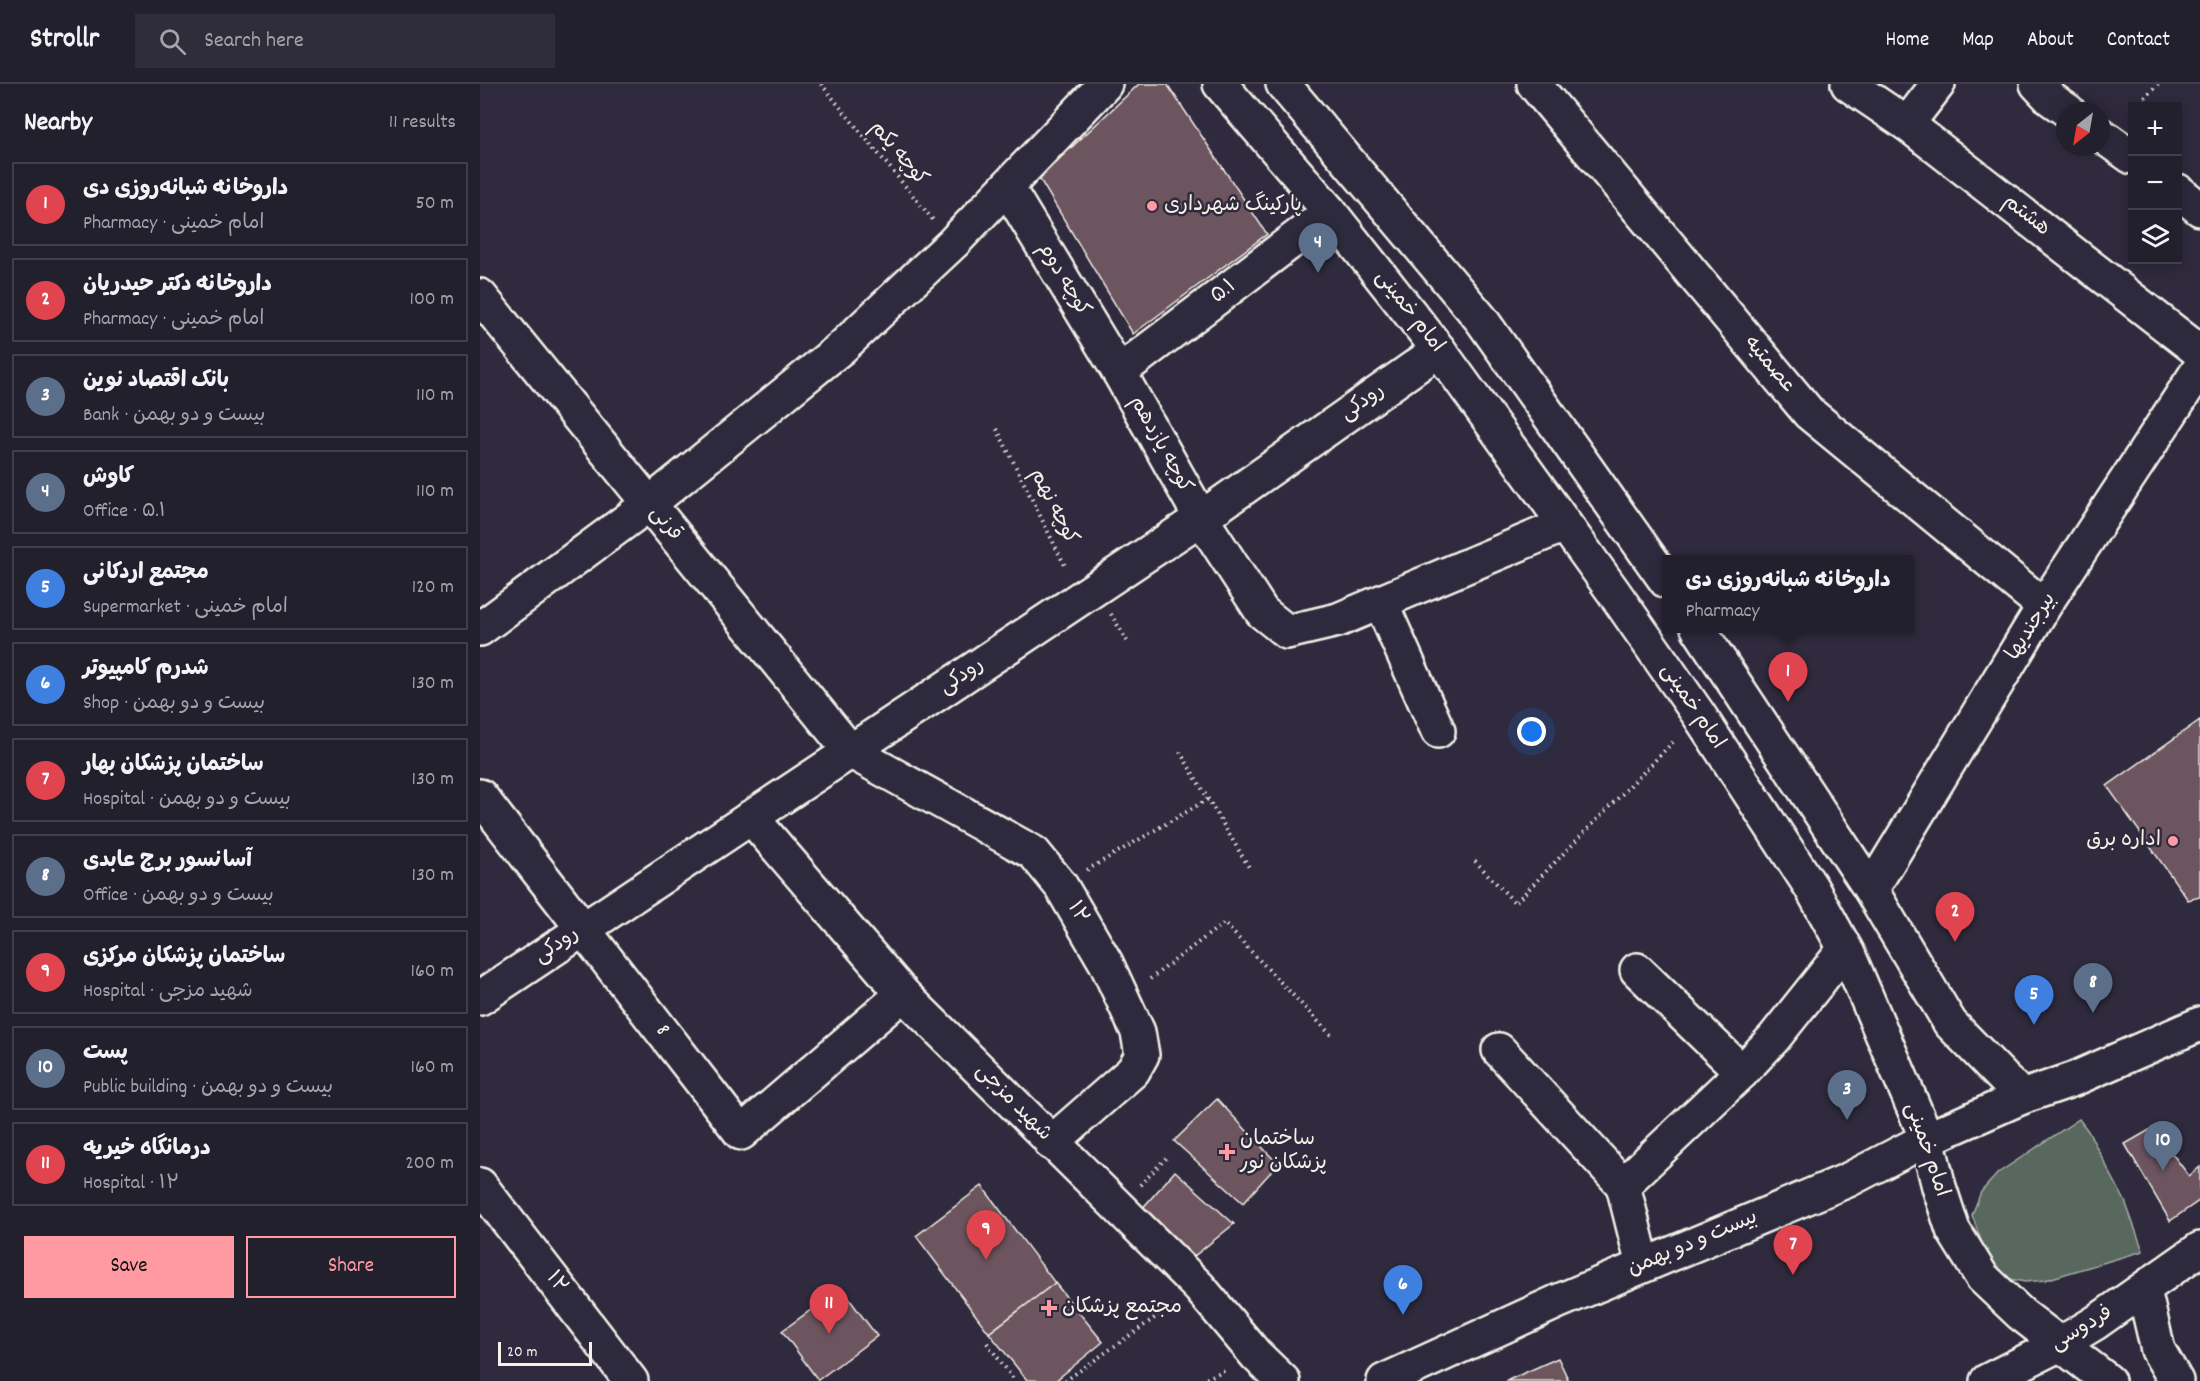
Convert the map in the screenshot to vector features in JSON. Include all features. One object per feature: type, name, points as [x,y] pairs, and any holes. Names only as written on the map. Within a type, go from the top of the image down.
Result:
[{"type":"street","points":[[480,629],[650,504],[841,348],[953,243],[1105,84]]},
{"type":"street","name":"امام خمینی","points":[[1220,84],[1330,212],[1439,350],[1613,591],[1699,715],[1811,887],[1845,949],[1927,1139],[1953,1230],[1982,1277],[2021,1314],[2108,1381]]},
{"type":"street","points":[[1283,84],[1481,319],[1662,575]]},
{"type":"street","name":"عصمتیه","points":[[1534,84],[1809,413],[2044,606]]},
{"type":"street","name":"هشتم","points":[[1848,84],[1907,124],[2200,351]]},
{"type":"street","points":[[1907,124],[1938,84]]},
{"type":"street","points":[[2037,84],[2056,103]]},
{"type":"street","points":[[2110,141],[2132,156]]},
{"type":"street","name":"کوچه دوم","points":[[1006,187],[1119,372]]},
{"type":"street","points":[[2182,194],[2200,209]]},
{"type":"street","name":"۵.۱","points":[[1119,372],[1330,212]]},
{"type":"street","name":"قرنی","points":[[480,296],[850,751]]},
{"type":"street","name":"رودکی","points":[[480,998],[1201,518],[1439,350]]},
{"type":"street","name":"بیرجندیها","points":[[1871,890],[2044,606],[2200,368]]},
{"type":"street","name":"کوچه یازدهم","points":[[1119,372],[1201,518],[1262,612],[1287,632],[1338,620],[1381,603]]},
{"type":"street","points":[[1438,731],[1381,603],[1564,525]]},
{"type":"street","points":[[1701,633],[1871,890],[1950,1023],[2022,1098]]},
{"type":"street","name":"۱۲","points":[[850,751],[1034,853],[1061,886],[1106,963],[1138,1032],[1142,1055],[1133,1071],[1051,1143]]},
{"type":"street","name":"8","points":[[480,796],[741,1133],[903,994]]},
{"type":"street","name":"شهید مزجی","points":[[751,817],[903,994],[1198,1287],[1256,1355],[1283,1381]]},
{"type":"street","points":[[1623,1185],[1742,1072],[1774,1038],[1845,949]]},
{"type":"street","points":[[1637,970],[1742,1072]]},
{"type":"street","name":"بیست و دو بهمن","points":[[1384,1381],[1549,1305],[1848,1180],[1927,1139],[2200,1024]]},
{"type":"street","points":[[1499,1050],[1623,1185],[1642,1265]]},
{"type":"street","name":"۱۲","points":[[480,1185],[631,1381]]},
{"type":"street","points":[[2176,1381],[2158,1350],[2144,1290],[2200,1249]]},
{"type":"street","name":"فردوسی","points":[[1987,1381],[2060,1344],[2144,1290]]},
{"type":"path","name":"کوچه یکم","points":[[821,84],[953,243]]},
{"type":"path","points":[[2140,102],[2158,84]]},
{"type":"path","name":"کوچه نهم","points":[[997,429],[1081,597]]},
{"type":"path","points":[[1475,861],[1515,903],[1699,715]]},
{"type":"path","points":[[1180,752],[1210,798],[1250,869]]},
{"type":"path","points":[[1061,886],[1210,798]]},
{"type":"path","points":[[1123,1000],[1224,923],[1332,1036]]},
{"type":"path","points":[[1065,1381],[1198,1287]]},
{"type":"path","points":[[987,1343],[1016,1381]]},
{"type":"green space","points":[[2079,1119],[2088,1131],[2125,1201],[2143,1251],[2045,1280],[2025,1282],[2010,1279],[1995,1268],[1983,1246],[1972,1215],[1981,1192],[1998,1173]]},
{"type":"building","name":"پارکینگ شهرداری","points":[[1139,84],[1167,84],[1267,234],[1133,334],[1039,178]]},
{"type":"building","name":"اداره برق","points":[[2200,720],[2200,897],[2188,900],[2107,786]]},
{"type":"building","name":"ساختمان پزشکان نور","points":[[1217,1099],[1278,1164],[1243,1203],[1174,1141]]},
{"type":"building","points":[[2153,1128],[2189,1176],[2200,1167],[2200,1200],[2170,1221],[2125,1144]]},
{"type":"building","points":[[1175,1171],[1234,1224],[1193,1257],[1140,1211]]},
{"type":"building","points":[[982,1186],[1055,1283],[989,1333],[916,1236]]},
{"type":"building","name":"مجتمع پزشکان","points":[[1055,1283],[1103,1342],[1055,1381],[1027,1380],[989,1333]]},
{"type":"building","points":[[841,1288],[877,1336],[818,1380],[782,1331]]},
{"type":"building","points":[[1558,1358],[1569,1381],[1506,1381]]},
{"type":"place","name":"پارکینگ شهرداری","points":[[1152,206]]},
{"type":"place","name":"کاوش","points":[[1318,273]]},
{"type":"place","name":"داروخانه شبانه‌روزی دی","points":[[1788,702]]},
{"type":"place","name":"اداره برق","points":[[2173,841]]},
{"type":"place","name":"داروخانه دکتر حیدریان","points":[[1955,942]]},
{"type":"place","name":"آسانسور برج عابدی","points":[[2093,1013]]},
{"type":"place","name":"مجتمع اردکانی","points":[[2034,1025]]},
{"type":"place","name":"بانک اقتصاد نوین","points":[[1847,1120]]},
{"type":"place","name":"ساختمان پزشکان نور","points":[[1227,1152]]},
{"type":"place","name":"پست","points":[[2163,1171]]},
{"type":"place","name":"ساختمان پزشکان مرکزی","points":[[986,1260]]},
{"type":"place","name":"ساختمان پزشکان بهار","points":[[1793,1275]]},
{"type":"place","name":"مجتمع پزشکان","points":[[1049,1308]]},
{"type":"place","name":"شدرم کامپیوتر","points":[[1403,1315]]},
{"type":"place","name":"درمانگاه خیریه","points":[[829,1334]]}]
